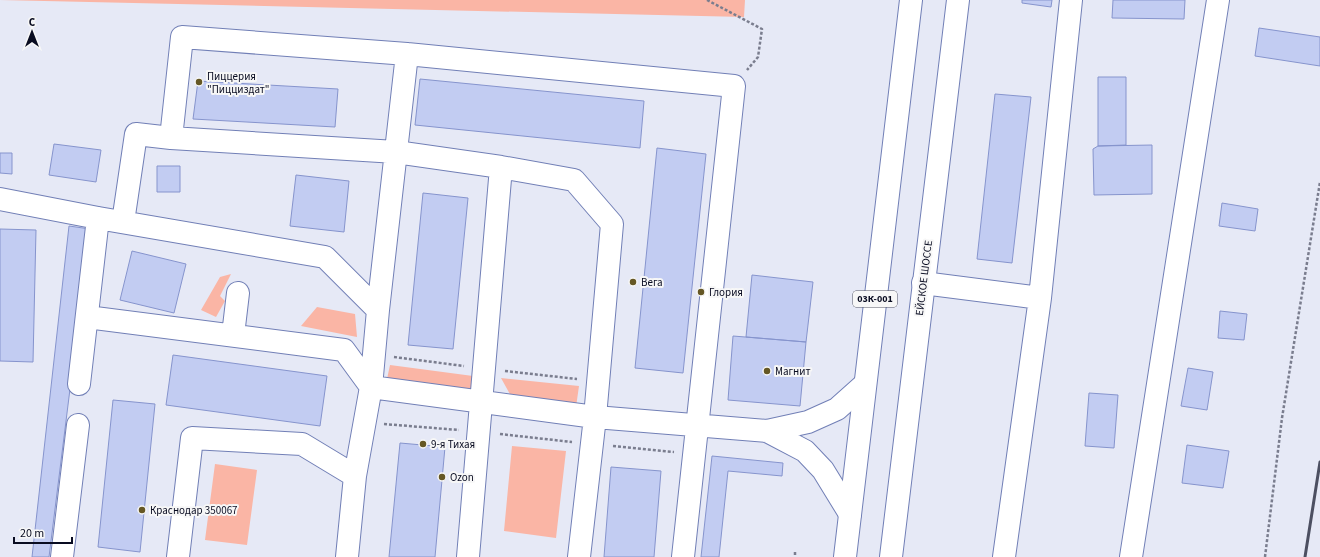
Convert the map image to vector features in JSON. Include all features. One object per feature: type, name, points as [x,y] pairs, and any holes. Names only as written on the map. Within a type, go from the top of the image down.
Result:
[{"type":"street","name":"03К-001","points":[[845,557],[864,384],[911,0]]},
{"type":"street","name":"ЕЙСКОЕ ШОССЕ","points":[[891,557],[958,0]]},
{"type":"street","points":[[1004,557],[1040,298],[1071,0]]},
{"type":"street","points":[[1131,557],[1218,0]]},
{"type":"street","points":[[171,138],[182,37],[407,54],[734,86],[683,557]]},
{"type":"street","points":[[347,557],[355,476],[371,387],[378,310],[407,54]]},
{"type":"street","points":[[123,222],[136,134],[171,138],[396,152],[501,167],[574,180],[612,224],[595,416],[579,557]]},
{"type":"street","points":[[468,557],[501,167]]},
{"type":"street","points":[[0,199],[98,218],[325,257],[378,310]]},
{"type":"street","points":[[79,384],[98,218]]},
{"type":"street","points":[[923,283],[1040,298]]},
{"type":"street","points":[[234,335],[238,293]]},
{"type":"street","points":[[87,317],[344,350],[371,387],[595,416],[697,426],[767,431],[808,422],[837,409],[864,384]]},
{"type":"street","points":[[62,557],[78,425]]},
{"type":"street","points":[[767,431],[805,451],[823,470],[850,514]]},
{"type":"street","points":[[178,557],[192,438],[302,444],[355,476]]},
{"type":"path","points":[[707,0],[762,29],[758,57],[734,86]]},
{"type":"path","points":[[1264,557],[1282,418],[1320,182]]},
{"type":"path","points":[[364,422],[694,454]]},
{"type":"path","points":[[795,552],[795,557]]},
{"type":"shaded area","points":[[0,0],[745,0],[744,17]]},
{"type":"shaded area","points":[[231,274],[220,296],[225,301],[216,317],[201,310],[220,277]]},
{"type":"shaded area","points":[[317,307],[355,314],[357,337],[301,326]]},
{"type":"shaded area","points":[[390,365],[473,376],[471,391],[387,379]]},
{"type":"shaded area","points":[[501,378],[579,386],[576,407],[511,396]]},
{"type":"shaded area","points":[[512,446],[566,451],[556,538],[504,531]]},
{"type":"shaded area","points":[[215,464],[257,470],[247,545],[205,540]]},
{"type":"building","points":[[1022,0],[1052,0],[1051,7],[1022,3]]},
{"type":"building","points":[[1113,0],[1185,0],[1184,19],[1112,18]]},
{"type":"building","points":[[1259,28],[1320,37],[1320,66],[1255,56]]},
{"type":"building","points":[[1098,77],[1126,77],[1126,145],[1098,146]]},
{"type":"building","points":[[420,79],[644,101],[640,148],[415,125]]},
{"type":"building","points":[[198,81],[338,89],[335,127],[193,119]]},
{"type":"building","points":[[995,94],[1031,97],[1012,263],[977,259]]},
{"type":"building","points":[[54,144],[101,150],[96,182],[49,175]]},
{"type":"building","points":[[1152,145],[1152,194],[1094,195],[1093,149],[1098,146]]},
{"type":"building","points":[[657,148],[706,154],[683,373],[635,368]]},
{"type":"building","points":[[0,153],[12,153],[12,174],[0,173]]},
{"type":"building","points":[[157,166],[180,166],[180,192],[157,192]]},
{"type":"building","points":[[296,175],[349,181],[344,232],[290,226]]},
{"type":"building","points":[[423,193],[468,198],[453,349],[408,345]]},
{"type":"building","points":[[1222,203],[1258,209],[1255,231],[1219,226]]},
{"type":"building","points":[[69,226],[90,229],[49,557],[32,557]]},
{"type":"building","points":[[0,229],[36,230],[33,362],[0,361]]},
{"type":"building","points":[[132,251],[186,264],[174,313],[120,300]]},
{"type":"building","points":[[752,275],[813,282],[806,342],[746,337]]},
{"type":"building","points":[[1220,311],[1247,314],[1244,340],[1218,338]]},
{"type":"building","points":[[733,336],[806,342],[800,406],[728,400]]},
{"type":"building","points":[[173,355],[327,376],[320,426],[166,405]]},
{"type":"building","points":[[1188,368],[1213,372],[1207,410],[1181,406]]},
{"type":"building","points":[[1089,393],[1118,395],[1114,448],[1085,446]]},
{"type":"building","points":[[113,400],[155,404],[140,552],[98,547]]},
{"type":"building","points":[[400,443],[445,447],[435,557],[389,557]]},
{"type":"building","points":[[1187,445],[1229,451],[1223,488],[1182,483]]},
{"type":"building","points":[[712,456],[783,463],[782,476],[728,471],[719,557],[701,557]]},
{"type":"building","points":[[611,467],[661,471],[654,557],[604,557]]},
{"type":"railway","points":[[1305,557],[1320,462]]},
{"type":"place","name":"Пиццерия \"Пицциздат\"","points":[[199,82]]},
{"type":"place","name":"Вега","points":[[633,282]]},
{"type":"place","name":"Глория","points":[[701,292]]},
{"type":"place","name":"Магнит","points":[[767,371]]},
{"type":"place","name":"9-я Тихая","points":[[423,444]]},
{"type":"place","name":"Ozon","points":[[442,477]]},
{"type":"place","name":"Краснодар 350067","points":[[142,510]]}]
